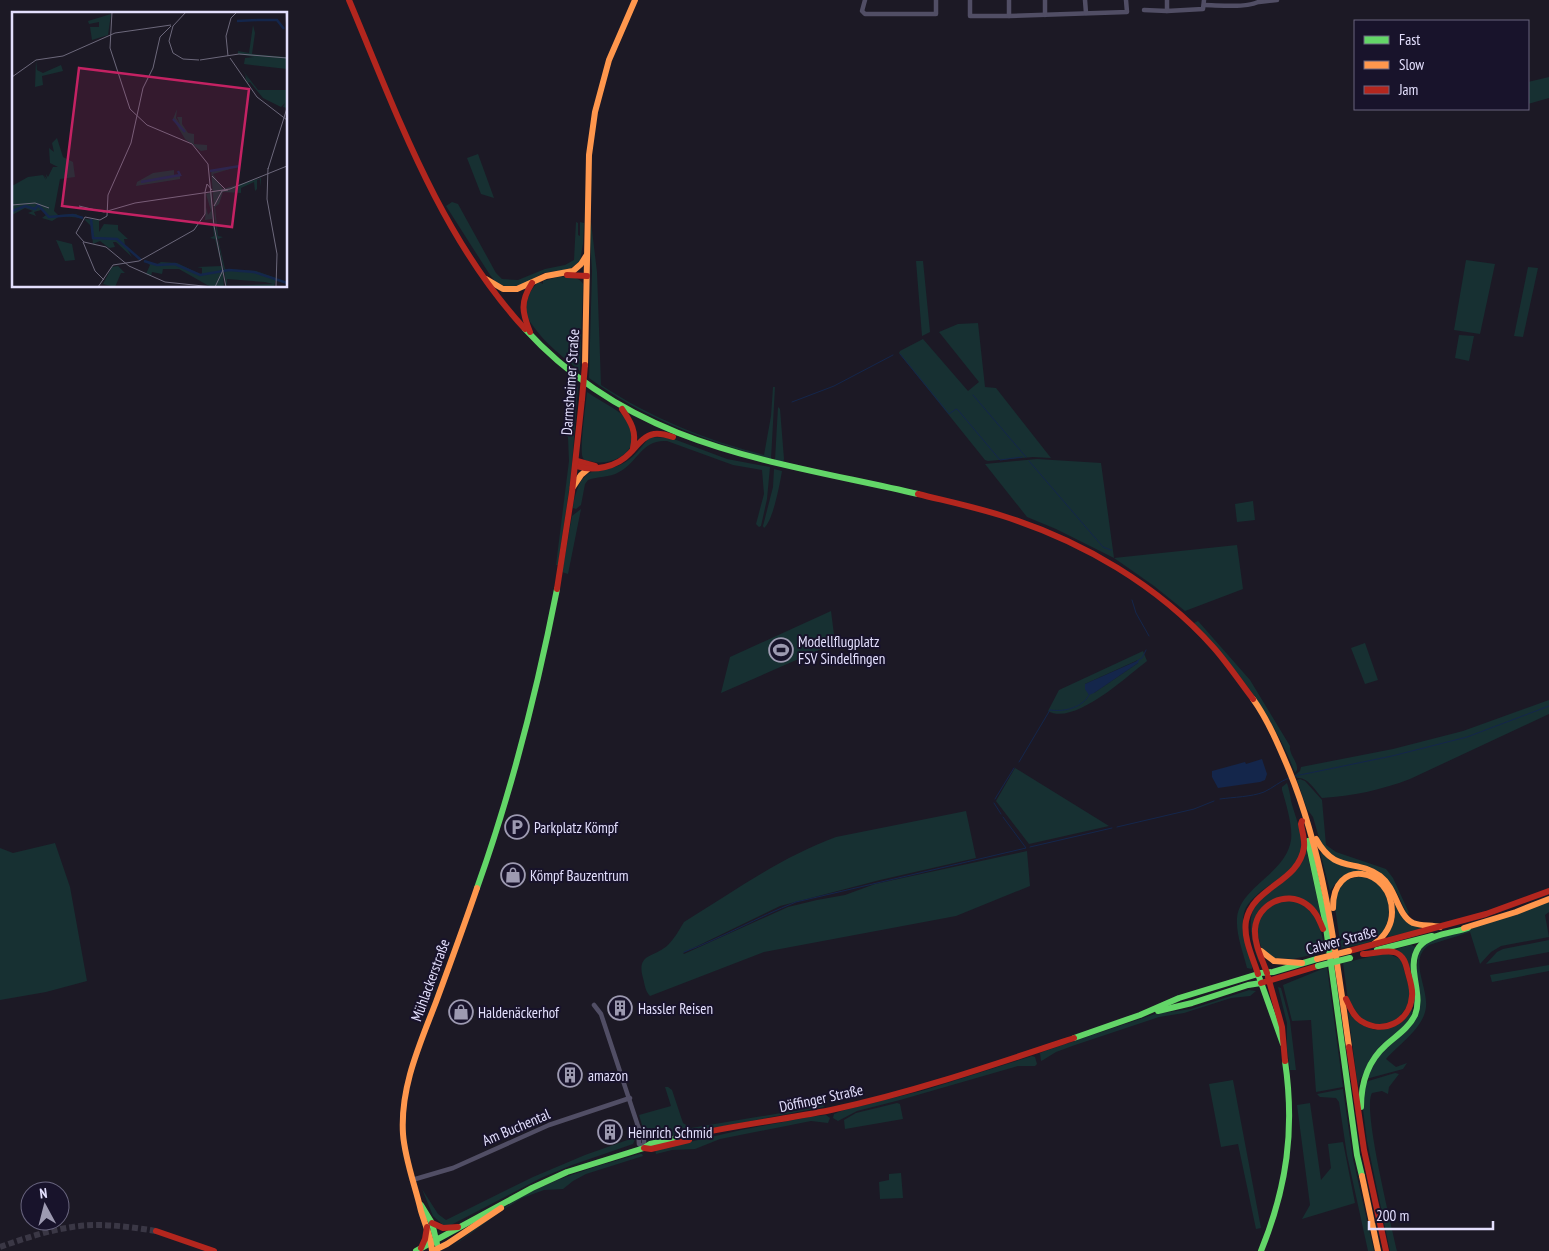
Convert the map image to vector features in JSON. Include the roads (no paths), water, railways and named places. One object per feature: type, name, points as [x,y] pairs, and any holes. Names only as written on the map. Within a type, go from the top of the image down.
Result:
[{"type":"main road","points":[[349,0],[431,186],[456,234],[481,275],[505,307],[532,338],[556,360],[620,406],[688,438],[731,453],[784,467],[972,507],[1070,541],[1124,571],[1169,605],[1213,648],[1246,691],[1287,770],[1318,844],[1328,857],[1339,863],[1366,869],[1380,875],[1392,889],[1408,919],[1421,926],[1440,927]]},
{"type":"main road","name":"Darmsheimer Straße","points":[[516,767],[553,614],[576,464],[585,365],[587,182],[595,112],[610,60],[635,0]]},
{"type":"main road","points":[[573,271],[586,256]]},
{"type":"main road","points":[[481,275],[503,289],[517,289],[546,276],[573,271],[587,274]]},
{"type":"main road","points":[[562,273],[587,274]]},
{"type":"main road","points":[[532,283],[525,294],[522,307],[524,320],[532,338]]},
{"type":"main road","points":[[620,406],[634,426],[636,437],[632,450]]},
{"type":"main road","points":[[573,487],[581,475],[588,469],[617,463],[625,458],[643,439],[654,434],[660,433],[678,438],[688,438]]},
{"type":"main road","points":[[576,464],[597,467]]},
{"type":"main road","points":[[576,464],[588,469]]},
{"type":"main road","name":"Mühlackerstraße","points":[[435,1250],[429,1223],[420,1209],[421,1205],[412,1180],[405,1149],[404,1104],[414,1061],[492,848],[516,767]]},
{"type":"main road","points":[[1294,787],[1324,914],[1355,1141],[1378,1251]]},
{"type":"main road","points":[[1303,807],[1317,855],[1333,929],[1360,1131],[1386,1251]]},
{"type":"main road","points":[[1283,1044],[1246,934],[1246,920],[1253,904],[1264,892],[1290,874],[1299,865],[1304,846],[1302,822]]},
{"type":"main road","points":[[1333,929],[1335,922],[1332,901],[1335,887],[1343,879],[1351,875],[1361,873],[1369,875],[1376,878],[1386,889],[1392,908],[1388,931],[1383,938],[1374,944]]},
{"type":"main road","name":"Calwer Straße","points":[[1140,1015],[1182,1006],[1248,985],[1269,981],[1374,944],[1486,914],[1549,891]]},
{"type":"main road","points":[[1261,1251],[1283,1186],[1291,1136],[1291,1102],[1281,1025],[1259,949],[1255,928],[1261,911],[1278,899],[1296,899],[1305,902],[1320,920],[1323,929],[1328,969],[1332,974]]},
{"type":"main road","name":"Calwer Straße","points":[[1350,954],[1363,954],[1468,928],[1549,899]]},
{"type":"main road","points":[[1360,1131],[1362,1121],[1361,1096],[1366,1073],[1380,1052],[1407,1028],[1417,1008],[1419,995],[1414,963],[1418,948],[1427,940],[1468,928]]},
{"type":"main road","points":[[1259,949],[1274,961],[1302,963]]},
{"type":"main road","points":[[1340,981],[1351,1011],[1365,1024],[1373,1028],[1388,1027],[1401,1020],[1412,997],[1403,958],[1400,954],[1391,951],[1370,955],[1363,954]]},
{"type":"main road","name":"Calwer Straße","points":[[920,1088],[968,1074],[1140,1015],[1179,998],[1258,974],[1302,963],[1317,963]]},
{"type":"main road","name":"Döffinger Straße","points":[[418,1250],[506,1201],[567,1172],[644,1148],[650,1144],[830,1110],[920,1088]]},
{"type":"main road","name":"Döffinger Straße","points":[[435,1250],[502,1208],[506,1201]]},
{"type":"main road","points":[[418,1250],[425,1239],[429,1223],[443,1228],[462,1226]]},
{"type":"main road","points":[[156,1231],[214,1251]]},
{"type":"main road","points":[[447,1251],[458,1237]]},
{"type":"street","points":[[865,0],[862,11],[865,14],[936,14],[936,0]]},
{"type":"street","points":[[970,0],[970,16],[1127,12],[1126,0]]},
{"type":"street","points":[[1008,0],[1008,16]]},
{"type":"street","points":[[1045,0],[1046,15]]},
{"type":"street","points":[[1085,0],[1086,13]]},
{"type":"street","points":[[1167,0],[1167,11]]},
{"type":"street","points":[[1144,10],[1167,11],[1204,5],[1245,5],[1260,1],[1277,0]]},
{"type":"street","points":[[594,1005],[602,1014],[644,1140],[644,1148]]},
{"type":"street","name":"Am Buchental","points":[[412,1180],[453,1168],[549,1125],[630,1098]]},
{"type":"water","points":[[1139,660],[1138,663],[1094,693],[1089,695],[1085,689],[1085,684]]},
{"type":"water","points":[[1262,759],[1267,774],[1265,780],[1260,782],[1218,788],[1212,777],[1212,771]]},
{"type":"waterway","points":[[900,354],[949,414],[956,409],[958,410],[1000,460],[1022,457]]},
{"type":"waterway","points":[[792,402],[834,386],[893,355]]},
{"type":"waterway","points":[[973,395],[1026,457]]},
{"type":"waterway","points":[[1029,461],[1103,547],[1111,550]]},
{"type":"waterway","points":[[1132,600],[1136,613],[1149,636]]},
{"type":"waterway","points":[[1137,661],[1142,658],[1146,650]]},
{"type":"waterway","points":[[1019,762],[1050,710],[1072,708],[1082,703],[1089,695]]},
{"type":"waterway","points":[[1295,776],[1392,756],[1467,737],[1549,706]]},
{"type":"waterway","points":[[995,799],[1014,768]]},
{"type":"waterway","points":[[1220,799],[1259,794],[1289,778]]},
{"type":"waterway","points":[[1117,827],[1194,809],[1214,801]]},
{"type":"waterway","points":[[994,803],[1001,814]]},
{"type":"waterway","points":[[684,952],[796,902],[1026,848],[1003,817]]},
{"type":"waterway","points":[[1030,847],[1112,828]]},
{"type":"tunnel","points":[[0,1247],[48,1232],[85,1225],[156,1231]]},
{"type":"place","name":"Modellflugplatz FSV Sindelfingen","points":[[781,650]]},
{"type":"place","name":"Parkplatz Kömpf","points":[[517,827]]},
{"type":"place","name":"Kömpf Bauzentrum","points":[[513,875]]},
{"type":"place","name":"Hassler Reisen","points":[[620,1008]]},
{"type":"place","name":"Haldenäckerhof","points":[[461,1012]]},
{"type":"place","name":"amazon","points":[[570,1075]]},
{"type":"place","name":"Heinrich Schmid","points":[[610,1132]]}]
